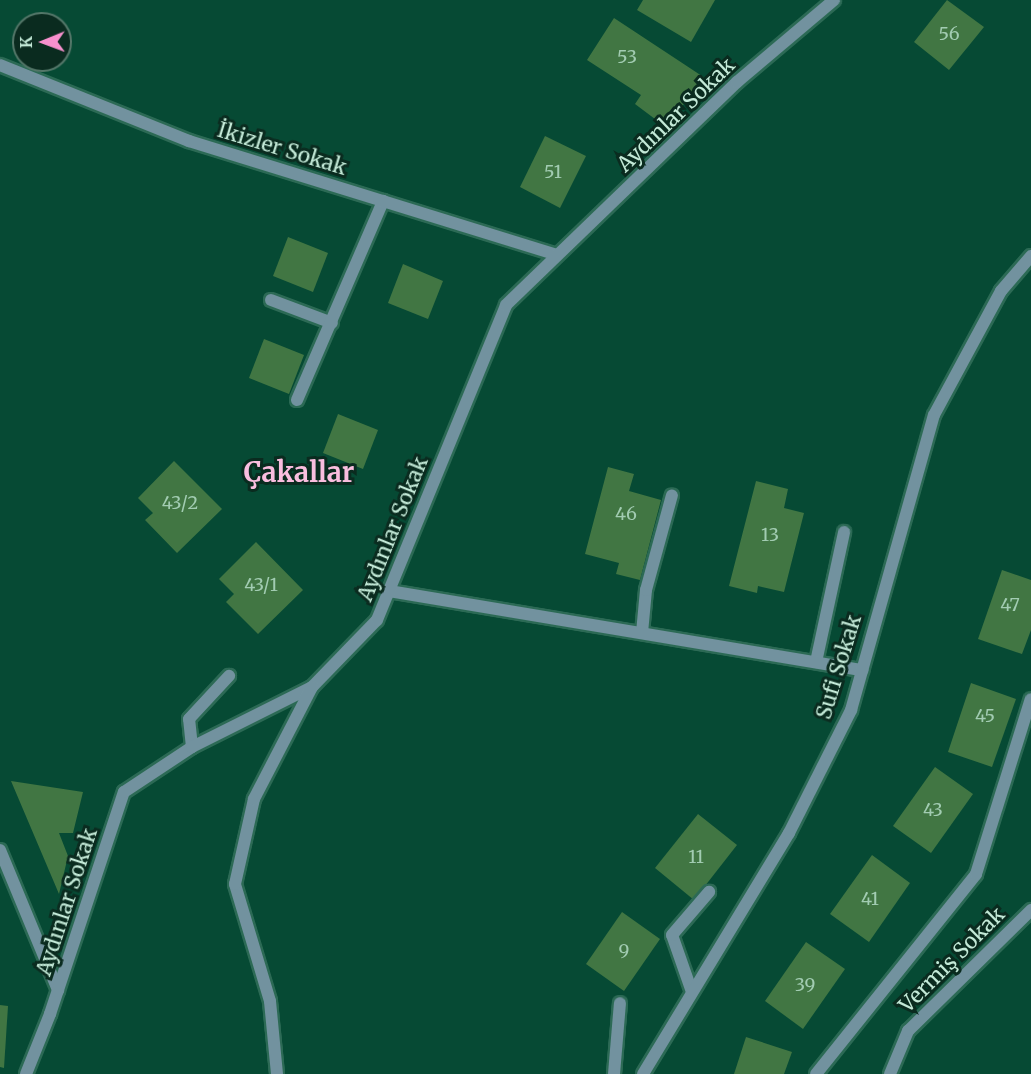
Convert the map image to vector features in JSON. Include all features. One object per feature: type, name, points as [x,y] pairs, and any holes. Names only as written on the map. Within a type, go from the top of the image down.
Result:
[{"type":"street","name":"Aydınlar Sokak","points":[[26,1074],[58,990],[124,792],[192,747],[312,687],[377,620],[506,305],[737,82],[834,0]]},
{"type":"street","name":"İkizler Sokak","points":[[0,65],[189,141],[557,255]]},
{"type":"street","points":[[297,400],[384,201]]},
{"type":"street","name":"Sufi Sokak","points":[[643,1074],[789,833],[851,710],[934,415],[1001,291],[1031,256]]},
{"type":"street","points":[[271,300],[332,323]]},
{"type":"street","points":[[642,633],[646,590],[672,495]]},
{"type":"street","points":[[816,662],[844,532]]},
{"type":"street","points":[[389,591],[862,670]]},
{"type":"street","points":[[192,747],[189,719],[229,676]]},
{"type":"street","points":[[277,1074],[270,1001],[235,884],[255,799],[312,687]]},
{"type":"street","points":[[816,1074],[976,874],[1031,699]]},
{"type":"street","points":[[0,850],[58,990]]},
{"type":"street","points":[[692,992],[672,935],[709,892]]},
{"type":"street","name":"Vermiş Sokak","points":[[890,1074],[908,1031],[1031,910]]},
{"type":"street","points":[[614,1074],[620,1003]]},
{"type":"building","points":[[643,0],[715,0],[691,42],[637,10]]},
{"type":"building","points":[[947,0],[984,27],[949,70],[914,42]]},
{"type":"building","points":[[614,18],[708,80],[663,125],[635,104],[641,95],[587,60]]},
{"type":"building","points":[[545,136],[586,156],[560,208],[520,187]]},
{"type":"building","points":[[288,237],[328,253],[313,292],[273,276]]},
{"type":"building","points":[[403,264],[443,281],[428,319],[388,303]]},
{"type":"building","points":[[264,339],[304,355],[289,394],[249,378]]},
{"type":"building","points":[[338,414],[378,430],[363,469],[323,453]]},
{"type":"building","points":[[174,461],[222,509],[177,553],[145,520],[153,513],[138,498]]},
{"type":"building","points":[[608,467],[634,474],[629,491],[661,500],[640,580],[616,574],[619,563],[585,554]]},
{"type":"building","points":[[756,481],[788,489],[784,508],[804,513],[784,592],[758,586],[757,593],[729,586]]},
{"type":"building","points":[[256,542],[303,590],[258,634],[226,602],[234,594],[219,579]]},
{"type":"building","points":[[1002,570],[1031,580],[1031,630],[1022,654],[978,639]]},
{"type":"building","points":[[971,683],[1016,699],[992,767],[948,752]]},
{"type":"building","points":[[935,767],[973,794],[931,853],[893,826]]},
{"type":"building","points":[[11,781],[83,792],[73,833],[59,833],[68,856],[59,894]]},
{"type":"building","points":[[698,814],[737,845],[694,900],[655,868]]},
{"type":"building","points":[[872,855],[910,883],[869,942],[830,914]]},
{"type":"building","points":[[622,912],[660,939],[624,991],[586,964]]},
{"type":"building","points":[[806,942],[845,969],[803,1029],[765,1001]]},
{"type":"building","points":[[0,1005],[8,1006],[4,1068],[0,1067]]},
{"type":"building","points":[[746,1037],[792,1052],[784,1074],[734,1074]]},
{"type":"district","name":"Çakallar","points":[[299,473]]}]
